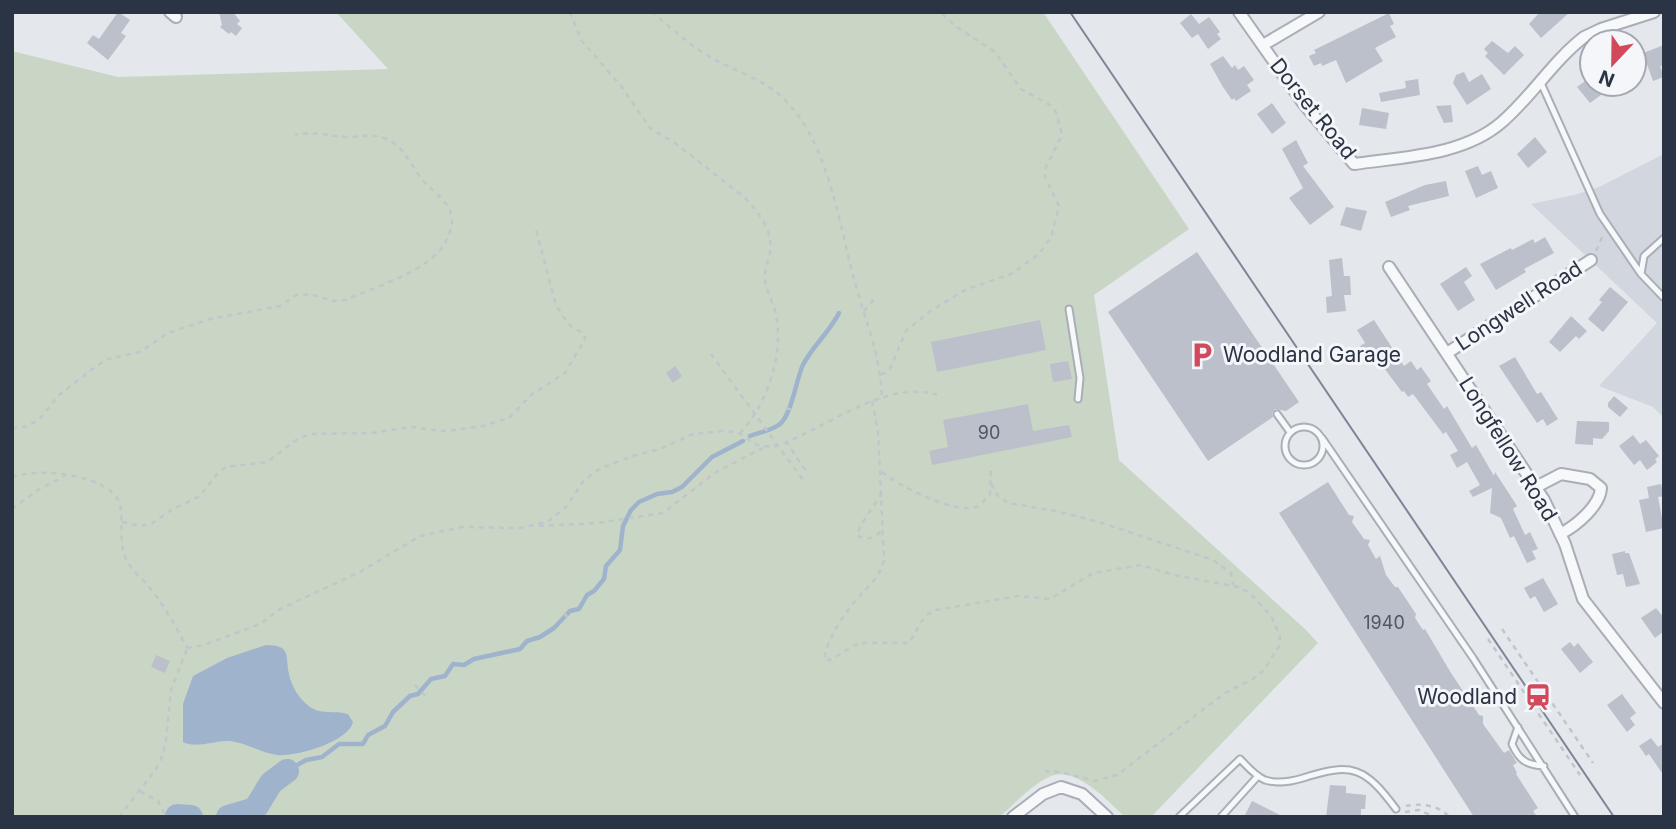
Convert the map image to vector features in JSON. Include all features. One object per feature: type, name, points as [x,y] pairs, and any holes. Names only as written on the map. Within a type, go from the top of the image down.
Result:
[{"type":"street","name":"Dorset Road","points":[[1239,12],[1303,103],[1354,164],[1431,152],[1472,140],[1503,121],[1584,37],[1632,15],[1654,12]]},
{"type":"street","points":[[1263,45],[1319,12]]},
{"type":"street","name":"Longwell Road","points":[[1447,353],[1591,260]]},
{"type":"street","name":"Longfellow Road","points":[[1389,267],[1536,486],[1560,534],[1586,605],[1664,704]]},
{"type":"street","points":[[1536,486],[1561,474],[1590,479],[1601,488],[1599,499],[1581,519],[1560,534]]},
{"type":"street","points":[[1013,817],[1043,794],[1061,787],[1083,794],[1108,817]]},
{"type":"lane","points":[[1541,83],[1579,170],[1606,223],[1642,274],[1664,298]]},
{"type":"lane","points":[[1642,274],[1644,256],[1664,238]]},
{"type":"lane","points":[[1069,309],[1080,378],[1078,399]]},
{"type":"lane","points":[[1277,414],[1290,432]]},
{"type":"lane","points":[[1322,438],[1323,448],[1319,458],[1311,464],[1301,465],[1291,461],[1285,453],[1286,439],[1290,432],[1297,428],[1309,427],[1322,438],[1518,727],[1575,817]]},
{"type":"lane","points":[[1518,727],[1512,744],[1521,759],[1528,764],[1544,766]]},
{"type":"lane","points":[[1180,817],[1240,759],[1258,776],[1282,783],[1335,769],[1352,771],[1373,780],[1396,809]]},
{"type":"lane","points":[[1221,817],[1258,776]]},
{"type":"path","points":[[570,12],[581,40],[612,75],[650,128],[675,143],[744,197],[768,231],[771,248],[765,280],[775,306],[779,341],[764,400],[740,433]]},
{"type":"path","points":[[650,12],[708,56],[775,91],[798,115],[813,143],[832,193],[881,375],[883,399]]},
{"type":"path","points":[[881,375],[890,369],[906,331],[930,311],[967,289],[1011,274],[1039,254],[1051,237],[1059,206],[1045,177],[1048,163],[1062,135],[1056,112],[1050,105],[1021,89],[995,52],[958,28],[940,12]]},
{"type":"path","points":[[12,428],[24,427],[39,420],[59,395],[108,359],[140,352],[168,333],[210,319],[280,306],[298,294],[332,301],[346,300],[420,267],[438,253],[448,237],[451,212],[442,197],[421,178],[405,152],[379,136],[365,134],[345,137],[327,133],[295,135]]},
{"type":"path","points":[[1591,260],[1606,223]]},
{"type":"path","points":[[122,522],[140,526],[151,524],[171,510],[200,496],[226,467],[267,462],[299,438],[312,434],[371,432],[412,426],[441,431],[454,430],[483,426],[514,415],[531,395],[565,373],[585,339],[584,334],[568,324],[556,305],[535,226]]},
{"type":"path","points":[[864,311],[876,297]]},
{"type":"path","points":[[711,354],[803,480]]},
{"type":"path","points":[[187,648],[204,645],[260,624],[294,602],[360,572],[420,536],[462,527],[622,521],[663,513],[716,472],[765,447],[786,441],[873,401],[900,394],[927,392],[937,395]]},
{"type":"path","points":[[873,401],[881,472],[884,560],[881,572],[850,608],[827,648],[824,657],[827,660],[859,643],[909,643],[925,616],[936,610],[1018,596],[1050,599],[1062,594],[1087,575],[1105,570],[1146,566],[1174,576],[1233,585],[1250,593],[1277,626],[1279,646],[1264,670],[1209,705],[1117,775],[1095,781],[1045,771]]},
{"type":"path","points":[[786,408],[793,410]]},
{"type":"path","points":[[535,526],[560,513],[575,496],[584,480],[601,468],[660,449],[693,434],[722,431],[740,433],[757,445],[765,447]]},
{"type":"path","points":[[786,441],[807,472]]},
{"type":"path","points":[[881,472],[897,483],[954,507],[968,508],[978,506],[990,494],[991,466]]},
{"type":"path","points":[[12,477],[29,472],[67,475],[90,481],[111,492],[120,504],[126,558],[169,614],[187,648],[171,690],[162,757],[119,817]]},
{"type":"path","points":[[12,509],[38,490],[67,475]]},
{"type":"path","points":[[991,484],[998,496],[1008,503],[1099,522],[1213,560],[1231,573],[1233,585]]},
{"type":"path","points":[[882,493],[857,535],[870,539],[884,529]]},
{"type":"path","points":[[564,613],[569,619]]},
{"type":"path","points":[[1502,629],[1593,763]]},
{"type":"path","points":[[1488,639],[1580,775]]},
{"type":"path","points":[[415,685],[428,698]]},
{"type":"path","points":[[139,790],[158,801],[166,817]]},
{"type":"path","points":[[1396,809],[1422,805],[1443,811],[1449,817]]},
{"type":"path","points":[[1410,811],[1412,817]]},
{"type":"path","points":[[1398,816],[1410,811],[1424,811],[1435,817]]},
{"type":"shaded area","points":[[1664,154],[1664,418],[1653,407],[1599,386],[1657,323],[1531,204],[1599,187]]},
{"type":"green space","points":[[336,12],[1043,12],[1189,229],[1094,295],[1119,460],[1318,643],[1151,817],[1125,817],[1091,787],[1071,776],[1061,774],[1037,784],[999,817],[12,817],[12,51],[118,77],[388,69]]},
{"type":"water","points":[[266,645],[284,649],[292,683],[303,701],[319,711],[348,714],[353,722],[349,729],[342,736],[320,747],[285,755],[271,754],[230,741],[194,745],[183,742],[183,704],[193,676],[227,658]]},
{"type":"building","points":[[118,12],[130,20],[121,33],[126,36],[108,60],[87,43],[93,35],[99,39]]},
{"type":"building","points":[[219,12],[233,12],[240,21],[237,24],[242,28],[236,36],[220,27],[222,25]]},
{"type":"building","points":[[1540,12],[1570,12],[1541,38],[1529,24]]},
{"type":"building","points":[[1389,13],[1394,24],[1390,26],[1396,37],[1375,48],[1383,61],[1346,83],[1336,60],[1322,66],[1321,63],[1314,66],[1309,56],[1316,53],[1314,50]]},
{"type":"building","points":[[1191,14],[1199,24],[1209,17],[1220,32],[1217,34],[1221,39],[1208,49],[1198,34],[1192,38],[1180,23]]},
{"type":"building","points":[[1492,41],[1508,53],[1515,46],[1524,55],[1504,75],[1485,56],[1488,53],[1484,49]]},
{"type":"building","points":[[1664,45],[1664,65],[1660,66],[1664,77],[1653,81],[1648,67],[1648,51]]},
{"type":"building","points":[[1223,56],[1232,68],[1235,65],[1238,70],[1244,66],[1254,80],[1247,85],[1251,91],[1236,101],[1234,98],[1232,100],[1210,64]]},
{"type":"building","points":[[1464,72],[1469,82],[1482,74],[1491,89],[1467,105],[1453,83],[1456,75]]},
{"type":"building","points":[[1418,79],[1420,95],[1381,102],[1379,93],[1406,88],[1405,81]]},
{"type":"building","points":[[1272,103],[1286,123],[1272,134],[1257,114]]},
{"type":"building","points":[[1451,105],[1453,122],[1444,123],[1436,106]]},
{"type":"building","points":[[1362,108],[1389,113],[1386,129],[1359,125]]},
{"type":"building","points":[[1535,137],[1547,152],[1528,168],[1517,154]]},
{"type":"building","points":[[1296,140],[1308,163],[1303,166],[1334,207],[1310,225],[1289,198],[1303,188],[1282,149]]},
{"type":"building","points":[[1478,166],[1482,175],[1491,171],[1498,188],[1476,198],[1465,171]]},
{"type":"building","points":[[1446,181],[1449,196],[1408,206],[1410,210],[1391,217],[1385,202],[1425,185]]},
{"type":"building","points":[[1346,207],[1367,211],[1361,231],[1340,225]]},
{"type":"building","points":[[1545,237],[1554,253],[1524,269],[1526,272],[1496,290],[1480,264],[1511,248],[1512,250],[1533,239],[1535,243]]},
{"type":"building","name":"Woodland Garage","points":[[1197,252],[1299,402],[1286,411],[1275,409],[1273,417],[1208,461],[1108,312]]},
{"type":"building","points":[[1342,258],[1344,276],[1350,276],[1351,295],[1344,295],[1346,311],[1327,313],[1326,297],[1332,296],[1329,260]]},
{"type":"building","points":[[1466,267],[1472,276],[1464,282],[1475,300],[1458,311],[1440,284]]},
{"type":"building","points":[[1610,287],[1628,302],[1603,332],[1588,319]]},
{"type":"building","points":[[1571,316],[1587,331],[1579,339],[1576,336],[1560,352],[1549,342]]},
{"type":"building","points":[[1040,320],[1046,350],[937,372],[931,342]]},
{"type":"building","points":[[1374,320],[1404,366],[1411,361],[1417,370],[1421,367],[1431,381],[1427,384],[1444,409],[1447,406],[1472,448],[1476,445],[1494,476],[1495,472],[1517,506],[1513,509],[1525,535],[1530,532],[1538,549],[1532,551],[1536,559],[1527,563],[1514,536],[1510,538],[1501,518],[1490,513],[1492,488],[1473,497],[1469,491],[1480,485],[1467,462],[1457,468],[1450,455],[1458,451],[1446,432],[1443,434],[1413,394],[1408,397],[1402,392],[1372,352],[1366,355],[1360,346],[1365,343],[1357,330]]},
{"type":"building","points":[[1515,357],[1537,394],[1541,392],[1558,419],[1547,426],[1543,419],[1537,423],[1499,366]]},
{"type":"building","points":[[1068,361],[1072,379],[1053,382],[1050,364]]},
{"type":"building","points":[[675,366],[682,376],[673,383],[666,373]]},
{"type":"building","points":[[1614,396],[1628,408],[1620,417],[1608,407]]},
{"type":"building","points":[[1028,404],[1033,431],[1069,425],[1072,437],[932,465],[929,451],[948,447],[943,420]]},
{"type":"building","points":[[1577,421],[1609,422],[1609,431],[1602,439],[1593,438],[1593,445],[1575,444]]},
{"type":"building","points":[[1633,435],[1640,444],[1646,440],[1659,456],[1655,459],[1657,462],[1647,470],[1640,460],[1634,465],[1619,446]]},
{"type":"building","points":[[1328,482],[1349,515],[1354,516],[1352,522],[1364,539],[1370,540],[1368,545],[1376,559],[1380,556],[1386,575],[1395,587],[1398,587],[1451,673],[1479,715],[1483,716],[1483,724],[1504,753],[1509,750],[1517,763],[1513,765],[1516,774],[1538,808],[1533,811],[1537,817],[1474,817],[1279,513]]},
{"type":"building","points":[[1661,484],[1664,496],[1658,497],[1664,528],[1646,532],[1639,500],[1649,498],[1647,487]]},
{"type":"building","points":[[1625,551],[1629,553],[1640,584],[1626,587],[1623,574],[1617,575],[1612,554]]},
{"type":"building","points":[[1543,578],[1558,604],[1544,612],[1535,596],[1530,599],[1524,588]]},
{"type":"building","points":[[1656,608],[1664,618],[1664,631],[1655,638],[1641,618]]},
{"type":"building","points":[[1570,642],[1574,647],[1578,643],[1593,662],[1580,673],[1561,649]]},
{"type":"building","points":[[156,655],[170,661],[165,673],[151,667]]},
{"type":"building","points":[[1622,694],[1636,713],[1630,718],[1635,725],[1627,732],[1607,705]]},
{"type":"building","points":[[1651,738],[1658,747],[1664,743],[1664,776],[1649,754],[1646,756],[1639,746]]},
{"type":"building","points":[[1330,785],[1346,786],[1346,793],[1366,795],[1365,809],[1361,809],[1361,817],[1326,817]]},
{"type":"building","points":[[1252,801],[1284,817],[1244,817]]},
{"type":"waterway","points":[[750,436],[773,428],[784,420],[805,361],[839,313]]},
{"type":"waterway","points":[[287,771],[306,760],[322,757],[339,744],[363,744],[368,735],[385,726],[393,712],[410,696],[418,694],[431,679],[445,676],[453,664],[464,665],[474,659],[520,649],[527,641],[554,628],[570,611],[579,609],[587,595],[604,579],[606,566],[620,550],[623,526],[631,510],[639,502],[682,487],[712,457],[743,441]]},
{"type":"waterway","points":[[228,817],[252,810],[271,783],[287,771]]},
{"type":"waterway","points":[[177,816],[191,817]]},
{"type":"tram line","points":[[1070,12],[1614,817]]},
{"type":"place","name":"Woodland Garage","points":[[1202,355]]},
{"type":"place","name":"Woodland","points":[[1538,697]]}]
